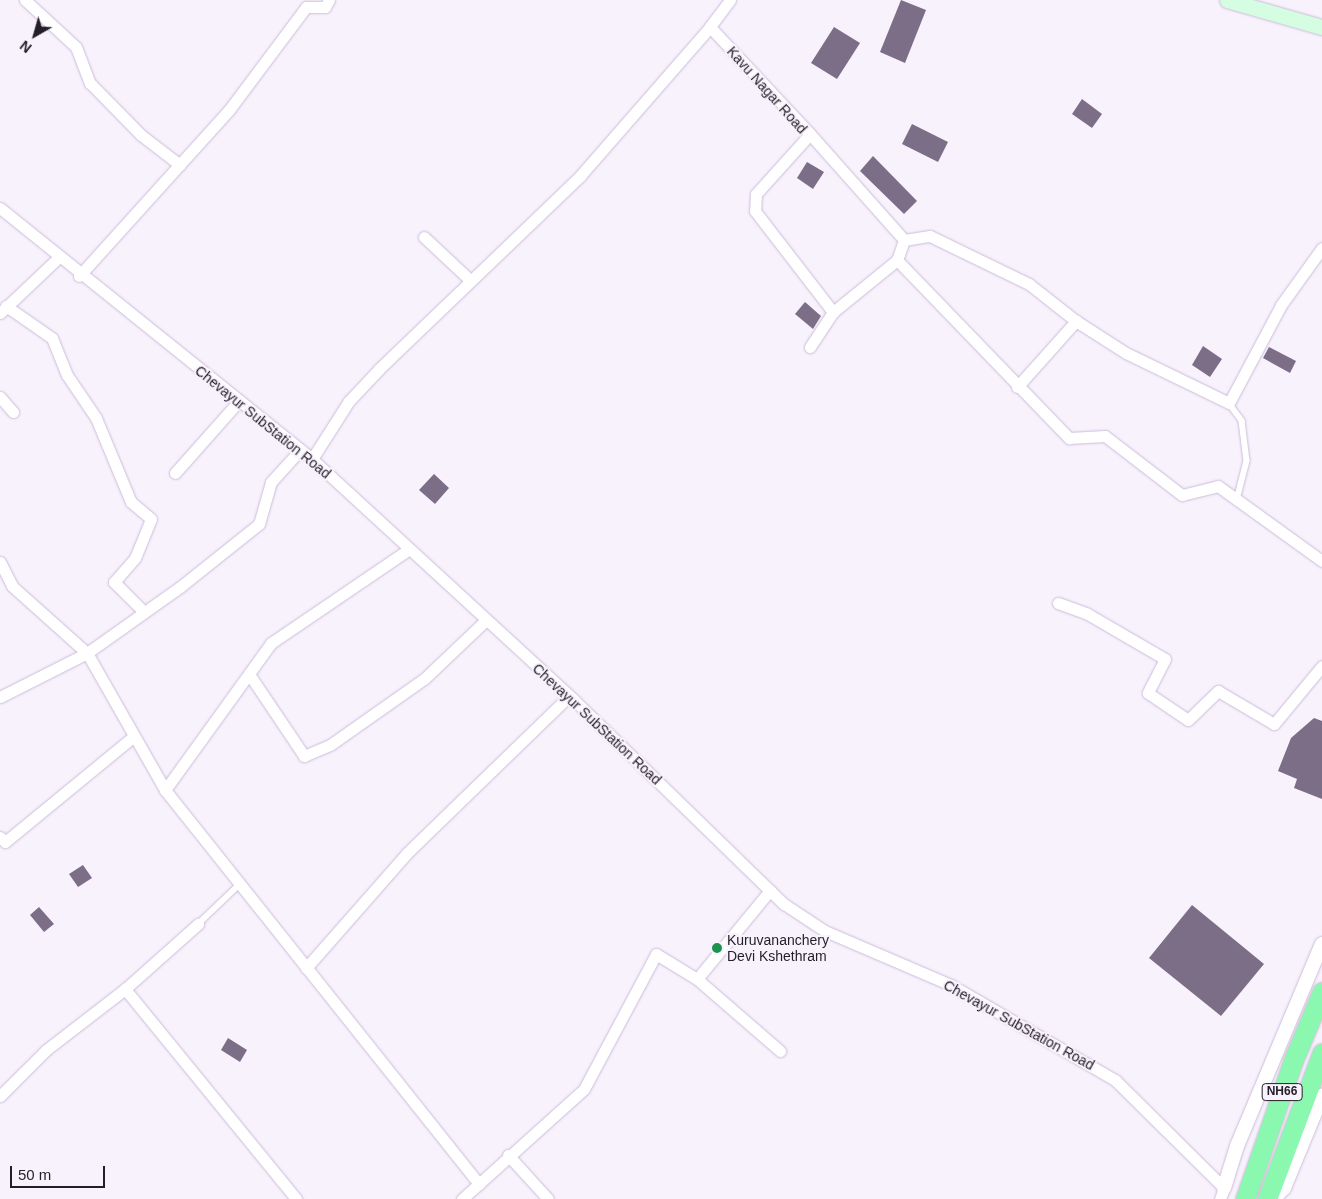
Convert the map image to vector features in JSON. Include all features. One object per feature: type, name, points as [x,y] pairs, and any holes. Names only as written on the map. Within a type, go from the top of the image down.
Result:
[{"type":"highway","name":"NH66","points":[[1245,1199],[1293,1061],[1322,992]]},
{"type":"highway","name":"NH66","points":[[1267,1199],[1322,1053]]},
{"type":"main road","points":[[1227,0],[1322,27]]},
{"type":"main road","points":[[1269,0],[1322,16]]},
{"type":"street","points":[[25,0],[76,47],[90,83],[141,134],[180,165]]},
{"type":"street","points":[[79,276],[230,110],[302,4],[325,7],[329,0]]},
{"type":"street","points":[[312,459],[349,401],[580,176],[710,27],[730,0]]},
{"type":"street","name":"Kavu Nagar Road","points":[[710,27],[810,134],[756,194],[756,211],[833,312]]},
{"type":"street","points":[[810,134],[904,240]]},
{"type":"street","name":"Chevayur SubStation Road","points":[[0,208],[79,276],[312,459],[568,697],[770,890],[825,931],[951,985],[1115,1080],[1222,1193]]},
{"type":"street","points":[[904,240],[930,236],[1029,284],[1076,321],[1126,353],[1230,403],[1281,305],[1322,248]]},
{"type":"street","points":[[424,238],[471,281]]},
{"type":"street","points":[[810,347],[833,312],[897,260],[904,240]]},
{"type":"street","points":[[57,258],[3,309],[52,338],[67,375],[96,418],[132,502],[151,519],[134,558],[114,582],[144,612]]},
{"type":"street","points":[[897,260],[1017,387],[1069,438],[1105,436],[1182,495],[1218,486],[1322,561]]},
{"type":"street","points":[[1017,387],[1076,321]]},
{"type":"street","points":[[0,397],[13,412]]},
{"type":"street","points":[[175,473],[238,402]]},
{"type":"street","points":[[0,697],[87,653],[259,524],[271,482],[300,450]]},
{"type":"street","points":[[165,790],[271,643],[408,550]]},
{"type":"street","points":[[0,562],[12,586],[87,653],[165,790],[479,1184]]},
{"type":"street","points":[[1058,603],[1086,613],[1165,659],[1148,693],[1188,720],[1218,690],[1274,724],[1322,666]]},
{"type":"street","points":[[249,674],[304,756],[330,745],[424,679],[486,620]]},
{"type":"street","points":[[306,968],[407,853],[568,697]]},
{"type":"street","points":[[0,837],[5,842],[134,736]]},
{"type":"street","points":[[697,979],[770,890]]},
{"type":"street","points":[[0,1096],[46,1050],[125,989],[198,924]]},
{"type":"street","points":[[1222,1193],[1237,1146],[1322,944]]},
{"type":"street","points":[[462,1199],[584,1090],[656,954],[697,979],[780,1051]]},
{"type":"street","points":[[125,989],[296,1199]]},
{"type":"street","points":[[1273,1199],[1284,1188],[1321,1100]]},
{"type":"street","points":[[508,1156],[548,1199]]},
{"type":"lane","points":[[1230,403],[1242,421],[1247,461],[1237,500]]},
{"type":"lane","points":[[198,924],[240,884]]},
{"type":"building","points":[[901,0],[926,10],[905,63],[880,52]]},
{"type":"building","points":[[834,27],[860,43],[837,79],[811,63]]},
{"type":"building","points":[[1082,99],[1102,114],[1092,128],[1072,114]]},
{"type":"building","points":[[912,124],[948,142],[938,162],[902,144]]},
{"type":"building","points":[[873,156],[917,201],[904,214],[860,171]]},
{"type":"building","points":[[807,162],[824,172],[813,189],[797,178]]},
{"type":"building","points":[[805,302],[821,316],[813,329],[795,314]]},
{"type":"building","points":[[1203,346],[1222,359],[1210,377],[1192,365]]},
{"type":"building","points":[[1269,347],[1296,361],[1290,373],[1263,358]]},
{"type":"building","points":[[434,474],[449,488],[435,504],[419,490]]},
{"type":"building","points":[[1314,718],[1322,721],[1322,799],[1294,788],[1297,779],[1278,771],[1291,738]]},
{"type":"building","points":[[83,865],[92,878],[78,887],[69,874]]},
{"type":"building","points":[[1192,905],[1264,964],[1221,1016],[1149,958]]},
{"type":"building","points":[[39,907],[54,924],[44,932],[30,915]]},
{"type":"building","points":[[228,1038],[247,1050],[240,1062],[221,1050]]},
{"type":"place","name":"Kuruvananchery Devi Kshethram","points":[[717,948]]}]
